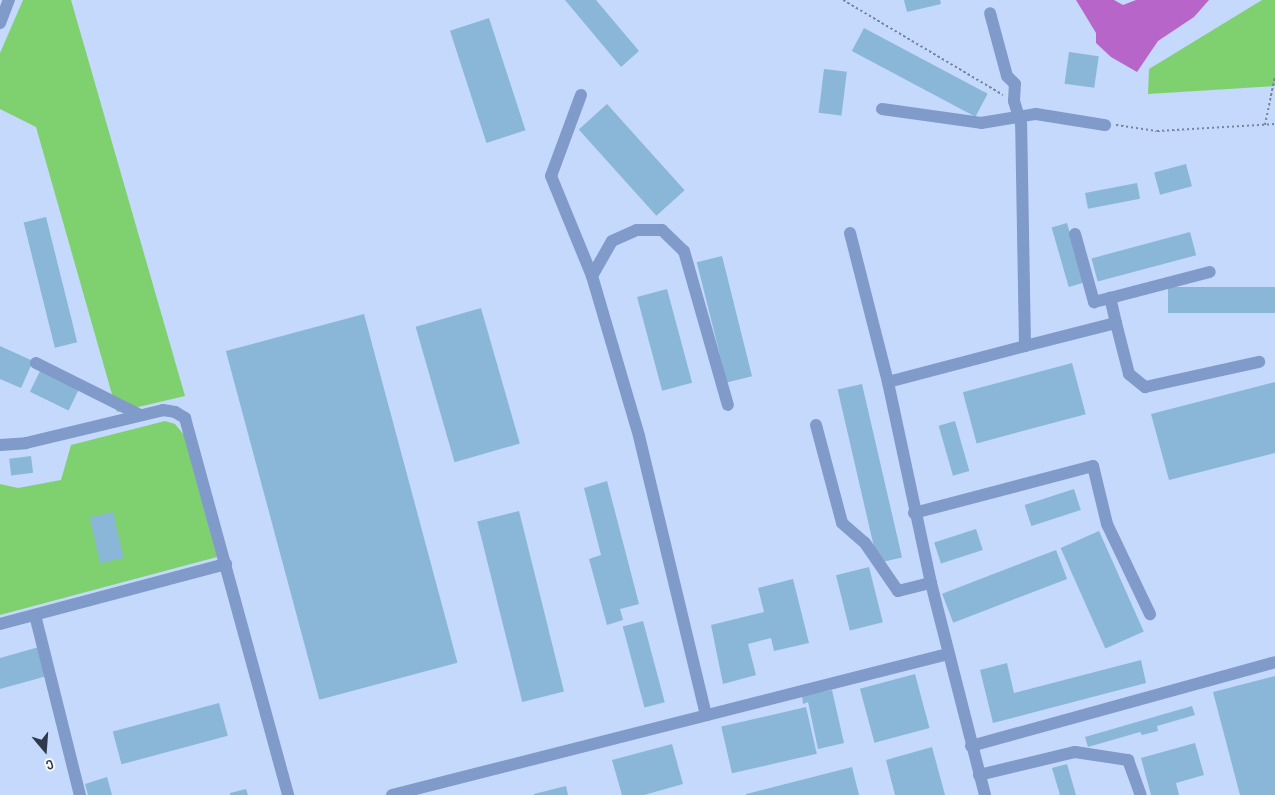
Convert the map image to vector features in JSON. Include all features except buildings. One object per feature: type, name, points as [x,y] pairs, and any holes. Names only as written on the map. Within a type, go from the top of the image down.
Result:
[{"type":"street","points":[[0,23],[9,0]]},
{"type":"street","points":[[990,13],[1007,76],[1015,84],[1014,101],[1018,116],[1025,346]]},
{"type":"street","points":[[581,95],[551,176],[592,276],[639,436],[706,715]]},
{"type":"street","points":[[882,109],[980,123],[1036,114],[1105,125]]},
{"type":"street","points":[[592,276],[612,241],[637,230],[662,230],[684,251],[728,405]]},
{"type":"street","points":[[850,233],[888,382],[914,513],[931,584],[985,795]]},
{"type":"street","points":[[1075,234],[1094,302],[1210,272]]},
{"type":"street","points":[[1110,298],[1129,374],[1145,387],[1259,362]]},
{"type":"street","points":[[888,382],[1116,322]]},
{"type":"street","points":[[36,363],[140,416]]},
{"type":"street","points":[[0,444],[26,443],[163,410],[176,412],[186,418],[288,795]]},
{"type":"street","points":[[816,425],[842,523],[865,543],[898,591],[931,584]]},
{"type":"street","points":[[914,513],[1093,466],[1107,524],[1150,614]]},
{"type":"street","points":[[0,624],[226,564]]},
{"type":"street","points":[[35,615],[80,795]]},
{"type":"street","points":[[392,795],[948,654]]},
{"type":"street","points":[[971,746],[1275,662]]},
{"type":"street","points":[[979,775],[1075,752],[1128,760],[1141,795]]},
{"type":"path","points":[[843,0],[1014,101]]},
{"type":"path","points":[[1265,125],[1275,76]]},
{"type":"path","points":[[1105,125],[1157,131],[1275,124]]},
{"type":"green space","points":[[23,0],[71,0],[185,396],[117,412],[36,127],[0,109],[0,53]]},
{"type":"green space","points":[[1262,0],[1275,0],[1275,86],[1148,94],[1149,69]]},
{"type":"green space","points":[[165,421],[175,424],[184,435],[217,557],[0,615],[0,484],[18,488],[61,480],[71,445]]},
{"type":"shaded area","points":[[1076,0],[1114,0],[1123,5],[1136,0],[1209,0],[1194,17],[1158,41],[1137,72],[1111,57],[1096,43],[1096,33]]}]
